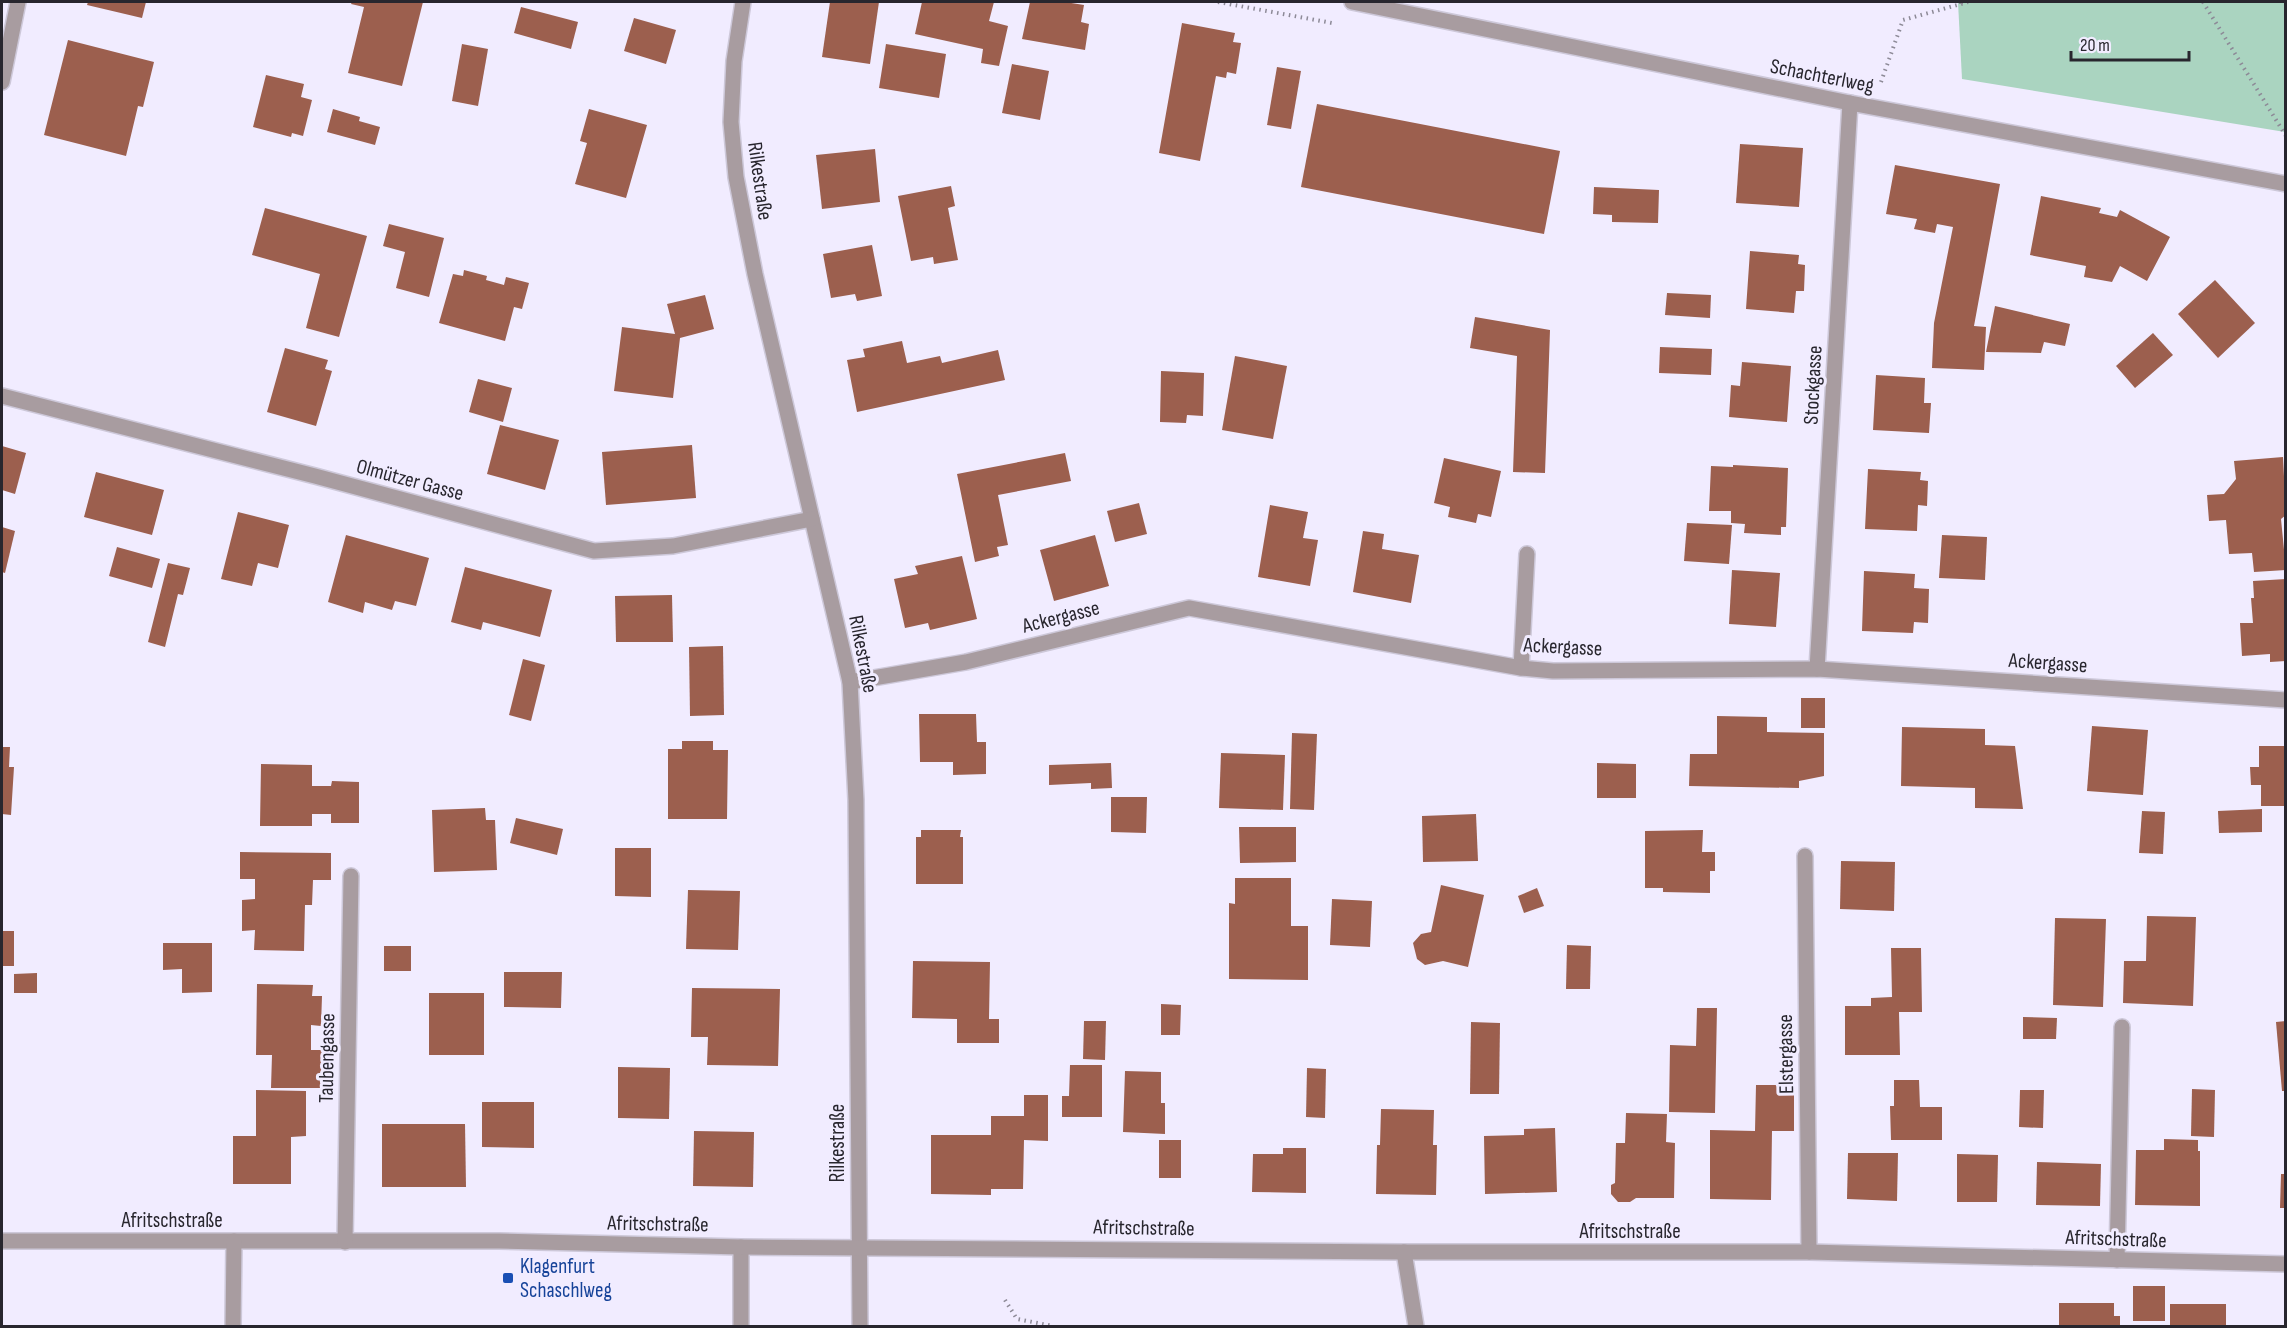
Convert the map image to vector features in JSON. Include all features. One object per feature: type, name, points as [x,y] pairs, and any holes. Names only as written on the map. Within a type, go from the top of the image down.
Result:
[{"type":"street","points":[[2,82],[18,2]]},
{"type":"street","name":"Rilkestraße","points":[[743,2],[734,60],[731,122],[736,177],[755,274],[850,682],[856,800],[860,1326]]},
{"type":"street","name":"Schachterlweg","points":[[1352,2],[1850,103],[2286,184]]},
{"type":"street","name":"Stockgasse","points":[[1817,669],[1850,103]]},
{"type":"street","name":"Olmützer Gasse","points":[[2,396],[315,476],[594,551],[673,546],[812,519]]},
{"type":"street","points":[[1521,668],[1527,554]]},
{"type":"street","name":"Ackergasse","points":[[850,682],[966,662],[1189,608],[1521,668],[1553,671],[1817,669],[2286,700]]},
{"type":"street","name":"Elstergasse","points":[[1805,856],[1809,1252]]},
{"type":"street","name":"Taubengasse","points":[[345,1242],[351,876]]},
{"type":"street","points":[[2117,1260],[2122,1027]]},
{"type":"street","name":"Afritschstraße","points":[[2,1241],[499,1241],[741,1246],[1404,1252],[1809,1252],[2286,1264]]},
{"type":"street","points":[[233,1326],[234,1241]]},
{"type":"street","points":[[741,1246],[741,1326]]},
{"type":"street","points":[[1404,1252],[1416,1326]]},
{"type":"path","points":[[1872,107],[1903,20],[1968,2]]},
{"type":"path","points":[[2204,2],[2286,136]]},
{"type":"path","points":[[1005,1300],[1017,1319],[1053,1326]]},
{"type":"green space","points":[[1958,2],[2285,2],[2285,132],[1962,79]]},
{"type":"building","points":[[88,2],[146,2],[142,18],[87,5]]},
{"type":"building","points":[[352,2],[423,2],[402,86],[348,73],[364,7],[351,4]]},
{"type":"building","points":[[830,2],[879,2],[870,64],[822,57]]},
{"type":"building","points":[[922,2],[994,2],[989,21],[1008,26],[999,66],[981,63],[983,49],[915,34]]},
{"type":"building","points":[[1030,2],[1065,2],[1084,5],[1081,22],[1089,24],[1085,50],[1022,39]]},
{"type":"building","points":[[521,7],[578,22],[571,49],[514,33]]},
{"type":"building","points":[[634,18],[676,30],[666,64],[624,51]]},
{"type":"building","points":[[1182,23],[1235,33],[1233,42],[1241,43],[1236,74],[1227,72],[1226,78],[1216,76],[1200,161],[1159,153]]},
{"type":"building","points":[[68,40],[154,62],[143,107],[138,106],[126,156],[44,135]]},
{"type":"building","points":[[462,44],[488,49],[478,106],[452,101]]},
{"type":"building","points":[[886,44],[946,54],[939,98],[879,88]]},
{"type":"building","points":[[1012,64],[1049,71],[1040,120],[1002,113]]},
{"type":"building","points":[[1277,67],[1301,71],[1291,129],[1267,125]]},
{"type":"building","points":[[266,75],[304,84],[301,97],[312,100],[303,136],[292,133],[291,137],[253,127]]},
{"type":"building","points":[[1317,104],[1560,151],[1544,234],[1301,187]]},
{"type":"building","points":[[333,109],[360,117],[359,121],[380,127],[375,145],[327,132]]},
{"type":"building","points":[[589,109],[647,125],[626,198],[575,184],[587,143],[580,141]]},
{"type":"building","points":[[1740,144],[1803,148],[1799,207],[1736,203]]},
{"type":"building","points":[[875,149],[880,202],[822,209],[816,155]]},
{"type":"building","points":[[1895,165],[2000,184],[1974,326],[1986,327],[1984,370],[1932,368],[1934,323],[1953,227],[1937,224],[1935,233],[1914,229],[1917,219],[1886,214]]},
{"type":"building","points":[[951,186],[955,206],[948,208],[958,260],[934,264],[933,257],[911,261],[898,196]]},
{"type":"building","points":[[1594,187],[1659,190],[1658,223],[1612,222],[1612,215],[1593,214]]},
{"type":"building","points":[[2041,196],[2101,208],[2099,213],[2117,217],[2120,210],[2170,237],[2147,281],[2120,266],[2112,282],[2084,277],[2086,266],[2030,255]]},
{"type":"building","points":[[265,208],[367,236],[339,337],[306,328],[320,274],[252,255]]},
{"type":"building","points":[[389,224],[444,238],[429,297],[396,288],[405,252],[383,246]]},
{"type":"building","points":[[872,245],[882,296],[857,301],[855,294],[831,298],[823,254]]},
{"type":"building","points":[[1750,251],[1799,255],[1798,264],[1805,265],[1804,291],[1796,291],[1794,313],[1746,309]]},
{"type":"building","points":[[464,270],[487,276],[486,280],[504,285],[506,277],[529,283],[522,309],[514,307],[505,341],[439,323],[453,274],[463,276]]},
{"type":"building","points":[[2215,280],[2255,323],[2218,358],[2178,314]]},
{"type":"building","points":[[1667,293],[1711,295],[1710,318],[1665,315]]},
{"type":"building","points":[[705,295],[714,329],[680,338],[673,398],[614,391],[622,327],[675,334],[667,304]]},
{"type":"building","points":[[1995,306],[2070,324],[2065,346],[2044,342],[2041,353],[1986,352]]},
{"type":"building","points":[[1475,317],[1550,330],[1545,473],[1513,472],[1517,356],[1470,348]]},
{"type":"building","points":[[2153,333],[2173,355],[2135,388],[2116,366]]},
{"type":"building","points":[[902,341],[907,363],[940,356],[942,363],[998,350],[1005,380],[857,412],[847,360],[865,357],[863,349]]},
{"type":"building","points":[[1660,347],[1712,349],[1711,375],[1659,373]]},
{"type":"building","points":[[285,348],[328,360],[325,369],[332,371],[316,426],[267,412]]},
{"type":"building","points":[[1235,356],[1287,366],[1273,439],[1222,430]]},
{"type":"building","points":[[1742,362],[1791,366],[1787,422],[1729,417],[1731,385],[1740,386]]},
{"type":"building","points":[[1161,371],[1204,373],[1203,416],[1187,415],[1186,423],[1160,422]]},
{"type":"building","points":[[1876,375],[1925,378],[1924,403],[1931,403],[1929,433],[1873,430]]},
{"type":"building","points":[[478,379],[512,388],[503,422],[469,412]]},
{"type":"building","points":[[500,425],[559,440],[545,490],[487,474]]},
{"type":"building","points":[[692,445],[696,498],[606,505],[602,452]]},
{"type":"building","points":[[2,446],[26,453],[15,494],[2,490]]},
{"type":"building","points":[[1065,453],[1071,481],[998,495],[1008,545],[997,547],[999,556],[975,562],[957,474]]},
{"type":"building","points":[[2283,457],[2286,515],[2281,519],[2286,570],[2254,572],[2252,553],[2229,554],[2226,520],[2209,521],[2207,495],[2224,494],[2236,479],[2234,461]]},
{"type":"building","points":[[1444,458],[1501,471],[1491,517],[1478,514],[1476,523],[1448,517],[1450,507],[1434,503]]},
{"type":"building","points":[[1733,465],[1788,468],[1786,527],[1781,527],[1781,535],[1744,533],[1745,524],[1731,523],[1731,511],[1709,511],[1711,466],[1733,467]]},
{"type":"building","points":[[1868,469],[1921,472],[1920,480],[1928,481],[1927,506],[1918,505],[1917,531],[1865,529]]},
{"type":"building","points":[[96,472],[164,490],[152,535],[84,517]]},
{"type":"building","points":[[1139,503],[1147,534],[1115,542],[1107,511]]},
{"type":"building","points":[[1270,505],[1308,512],[1303,538],[1318,540],[1310,586],[1258,577]]},
{"type":"building","points":[[238,512],[289,525],[278,568],[258,563],[252,586],[221,579]]},
{"type":"building","points":[[1687,523],[1732,525],[1729,564],[1684,561]]},
{"type":"building","points":[[2,527],[15,531],[5,573],[2,572]]},
{"type":"building","points":[[1363,531],[1384,534],[1382,549],[1419,555],[1411,603],[1353,592]]},
{"type":"building","points":[[346,535],[429,558],[416,606],[395,601],[392,610],[365,602],[363,613],[328,602]]},
{"type":"building","points":[[1095,535],[1109,586],[1054,601],[1040,550]]},
{"type":"building","points":[[1942,535],[1987,537],[1985,580],[1939,578]]},
{"type":"building","points":[[117,547],[160,559],[152,588],[109,576]]},
{"type":"building","points":[[962,556],[977,619],[930,630],[928,623],[905,628],[894,579],[918,574],[915,566]]},
{"type":"building","points":[[168,563],[190,568],[183,595],[178,594],[165,647],[148,642]]},
{"type":"building","points":[[465,567],[552,590],[540,637],[483,622],[481,630],[451,622]]},
{"type":"building","points":[[1732,570],[1780,573],[1776,627],[1729,624]]},
{"type":"building","points":[[1864,571],[1915,574],[1914,588],[1929,589],[1928,623],[1914,622],[1913,633],[1862,631]]},
{"type":"building","points":[[2286,579],[2286,661],[2270,662],[2270,654],[2242,656],[2240,623],[2253,623],[2251,598],[2254,598],[2253,581]]},
{"type":"building","points":[[672,595],[673,642],[616,642],[615,596]]},
{"type":"building","points":[[723,646],[724,715],[690,716],[689,647]]},
{"type":"building","points":[[523,659],[545,665],[531,721],[509,715]]},
{"type":"building","points":[[1801,698],[1825,698],[1825,728],[1801,728]]},
{"type":"building","points":[[919,714],[976,714],[977,742],[986,742],[986,774],[953,775],[953,762],[920,762]]},
{"type":"building","points":[[1717,716],[1767,717],[1767,732],[1824,733],[1824,776],[1799,781],[1799,788],[1689,786],[1690,754],[1717,754]]},
{"type":"building","points":[[2092,726],[2148,730],[2143,795],[2087,791]]},
{"type":"building","points":[[1902,727],[1985,729],[1985,745],[2015,746],[2023,809],[1975,808],[1975,788],[1901,786]]},
{"type":"building","points":[[1292,733],[1317,734],[1314,810],[1290,809]]},
{"type":"building","points":[[682,741],[713,741],[713,750],[728,750],[727,819],[668,819],[668,749],[682,749]]},
{"type":"building","points":[[2259,746],[2286,746],[2286,806],[2261,806],[2261,785],[2251,785],[2250,767],[2259,767]]},
{"type":"building","points":[[2,747],[10,747],[9,767],[14,767],[11,815],[2,814]]},
{"type":"building","points":[[1221,753],[1285,755],[1283,810],[1219,808]]},
{"type":"building","points":[[1111,763],[1112,788],[1091,789],[1091,783],[1049,785],[1049,765]]},
{"type":"building","points":[[1597,763],[1636,764],[1636,798],[1597,798]]},
{"type":"building","points":[[261,764],[312,765],[312,786],[331,786],[332,781],[359,782],[359,823],[331,823],[331,814],[312,814],[312,826],[260,826]]},
{"type":"building","points":[[1111,797],[1147,797],[1146,833],[1111,832]]},
{"type":"building","points":[[485,808],[486,820],[495,820],[497,870],[434,872],[432,810]]},
{"type":"building","points":[[2262,809],[2262,832],[2219,833],[2218,811]]},
{"type":"building","points":[[2142,811],[2165,812],[2163,854],[2139,853]]},
{"type":"building","points":[[1476,814],[1478,861],[1423,862],[1422,816]]},
{"type":"building","points":[[516,818],[563,829],[557,855],[510,843]]},
{"type":"building","points":[[1239,827],[1296,827],[1296,862],[1240,863]]},
{"type":"building","points":[[921,830],[961,830],[963,884],[916,884],[916,837],[921,837]]},
{"type":"building","points":[[1703,830],[1702,852],[1715,852],[1715,871],[1710,871],[1710,893],[1663,892],[1663,888],[1645,888],[1645,831]]},
{"type":"building","points":[[615,848],[651,848],[651,897],[615,896]]},
{"type":"building","points":[[240,852],[331,853],[331,880],[313,880],[312,905],[305,905],[304,951],[254,950],[255,930],[242,931],[242,900],[255,899],[255,879],[240,879]]},
{"type":"building","points":[[1841,861],[1895,862],[1894,911],[1840,909]]},
{"type":"building","points":[[1235,878],[1291,878],[1291,926],[1308,926],[1308,980],[1229,979],[1229,903],[1235,904]]},
{"type":"building","points":[[1441,885],[1484,895],[1468,967],[1443,961],[1425,965],[1417,959],[1413,943],[1421,934],[1431,932]]},
{"type":"building","points":[[1537,888],[1544,906],[1524,913],[1518,896]]},
{"type":"building","points":[[688,890],[740,891],[738,950],[686,949]]},
{"type":"building","points":[[1332,899],[1372,901],[1370,947],[1330,945]]},
{"type":"building","points":[[2147,916],[2196,917],[2193,1006],[2123,1003],[2124,961],[2146,961]]},
{"type":"building","points":[[2055,918],[2106,919],[2103,1007],[2053,1005]]},
{"type":"building","points":[[2,931],[14,931],[14,966],[2,966]]},
{"type":"building","points":[[163,943],[212,943],[212,992],[182,993],[182,969],[163,970]]},
{"type":"building","points":[[1567,945],[1591,946],[1590,989],[1566,989]]},
{"type":"building","points":[[384,946],[411,946],[411,971],[384,971]]},
{"type":"building","points":[[1891,948],[1921,948],[1922,1012],[1899,1012],[1900,1055],[1845,1055],[1845,1006],[1871,1006],[1871,998],[1892,997]]},
{"type":"building","points":[[913,961],[990,962],[989,1019],[999,1019],[999,1043],[957,1043],[957,1019],[912,1018]]},
{"type":"building","points":[[504,972],[562,972],[561,1008],[504,1007]]},
{"type":"building","points":[[37,973],[37,993],[14,993],[14,974]]},
{"type":"building","points":[[257,984],[313,985],[312,996],[322,996],[321,1026],[311,1025],[311,1050],[322,1050],[322,1088],[271,1088],[272,1055],[256,1055]]},
{"type":"building","points":[[692,988],[780,989],[778,1066],[707,1065],[708,1037],[691,1037]]},
{"type":"building","points":[[429,993],[484,993],[484,1055],[429,1055]]},
{"type":"building","points":[[1161,1004],[1181,1005],[1180,1035],[1161,1035]]},
{"type":"building","points":[[1697,1008],[1717,1008],[1715,1113],[1669,1112],[1670,1045],[1696,1046]]},
{"type":"building","points":[[2023,1017],[2057,1018],[2056,1039],[2023,1039]]},
{"type":"building","points":[[1084,1021],[1106,1021],[1105,1060],[1083,1059]]},
{"type":"building","points":[[2286,1021],[2286,1091],[2282,1091],[2276,1022]]},
{"type":"building","points":[[1471,1022],[1500,1023],[1499,1094],[1470,1094]]},
{"type":"building","points":[[1070,1065],[1102,1065],[1102,1117],[1062,1117],[1062,1096],[1069,1096]]},
{"type":"building","points":[[618,1067],[670,1068],[669,1119],[618,1118]]},
{"type":"building","points":[[1307,1068],[1326,1069],[1325,1118],[1306,1117]]},
{"type":"building","points":[[1125,1071],[1161,1072],[1161,1103],[1165,1103],[1165,1134],[1123,1132]]},
{"type":"building","points":[[1894,1080],[1919,1080],[1920,1107],[1942,1107],[1942,1140],[1891,1140],[1890,1106],[1894,1106]]},
{"type":"building","points":[[1756,1085],[1794,1085],[1794,1131],[1772,1131],[1771,1200],[1710,1199],[1710,1130],[1755,1131]]},
{"type":"building","points":[[2192,1089],[2215,1090],[2214,1137],[2191,1136]]},
{"type":"building","points":[[256,1090],[306,1091],[306,1136],[291,1137],[291,1184],[233,1184],[233,1136],[256,1136]]},
{"type":"building","points":[[2020,1090],[2044,1090],[2043,1128],[2019,1127]]},
{"type":"building","points":[[1024,1095],[1048,1095],[1048,1141],[1024,1140],[1023,1189],[991,1189],[991,1195],[931,1194],[931,1135],[991,1135],[991,1116],[1024,1116]]},
{"type":"building","points":[[482,1102],[534,1102],[534,1148],[482,1147]]},
{"type":"building","points":[[1381,1109],[1434,1110],[1433,1145],[1437,1145],[1436,1195],[1376,1194],[1377,1145],[1380,1145]]},
{"type":"building","points":[[1626,1113],[1667,1114],[1666,1142],[1675,1143],[1674,1198],[1636,1198],[1630,1202],[1618,1202],[1611,1194],[1611,1185],[1615,1183],[1616,1143],[1625,1143]]},
{"type":"building","points":[[382,1124],[465,1124],[466,1187],[382,1187]]},
{"type":"building","points":[[1555,1128],[1557,1192],[1485,1194],[1484,1136],[1524,1135],[1524,1129]]},
{"type":"building","points":[[694,1131],[754,1132],[753,1187],[693,1186]]},
{"type":"building","points":[[2164,1139],[2198,1140],[2200,1206],[2135,1205],[2136,1150],[2164,1150]]},
{"type":"building","points":[[1159,1140],[1181,1140],[1181,1178],[1159,1178]]},
{"type":"building","points":[[1283,1148],[1306,1148],[1306,1193],[1252,1192],[1253,1154],[1283,1154]]},
{"type":"building","points":[[1848,1153],[1898,1153],[1897,1201],[1847,1199]]},
{"type":"building","points":[[1957,1154],[1998,1155],[1997,1202],[1957,1202]]},
{"type":"building","points":[[2037,1162],[2101,1164],[2100,1206],[2036,1205]]},
{"type":"building","points":[[2281,1174],[2286,1174],[2286,1208],[2280,1208]]},
{"type":"building","points":[[2133,1286],[2165,1286],[2165,1321],[2133,1321]]},
{"type":"building","points":[[2059,1303],[2114,1303],[2114,1316],[2120,1316],[2120,1326],[2059,1326]]},
{"type":"building","points":[[2170,1304],[2226,1304],[2226,1326],[2170,1326]]},
{"type":"place","name":"Klagenfurt Schaschlweg","points":[[508,1278]]}]
